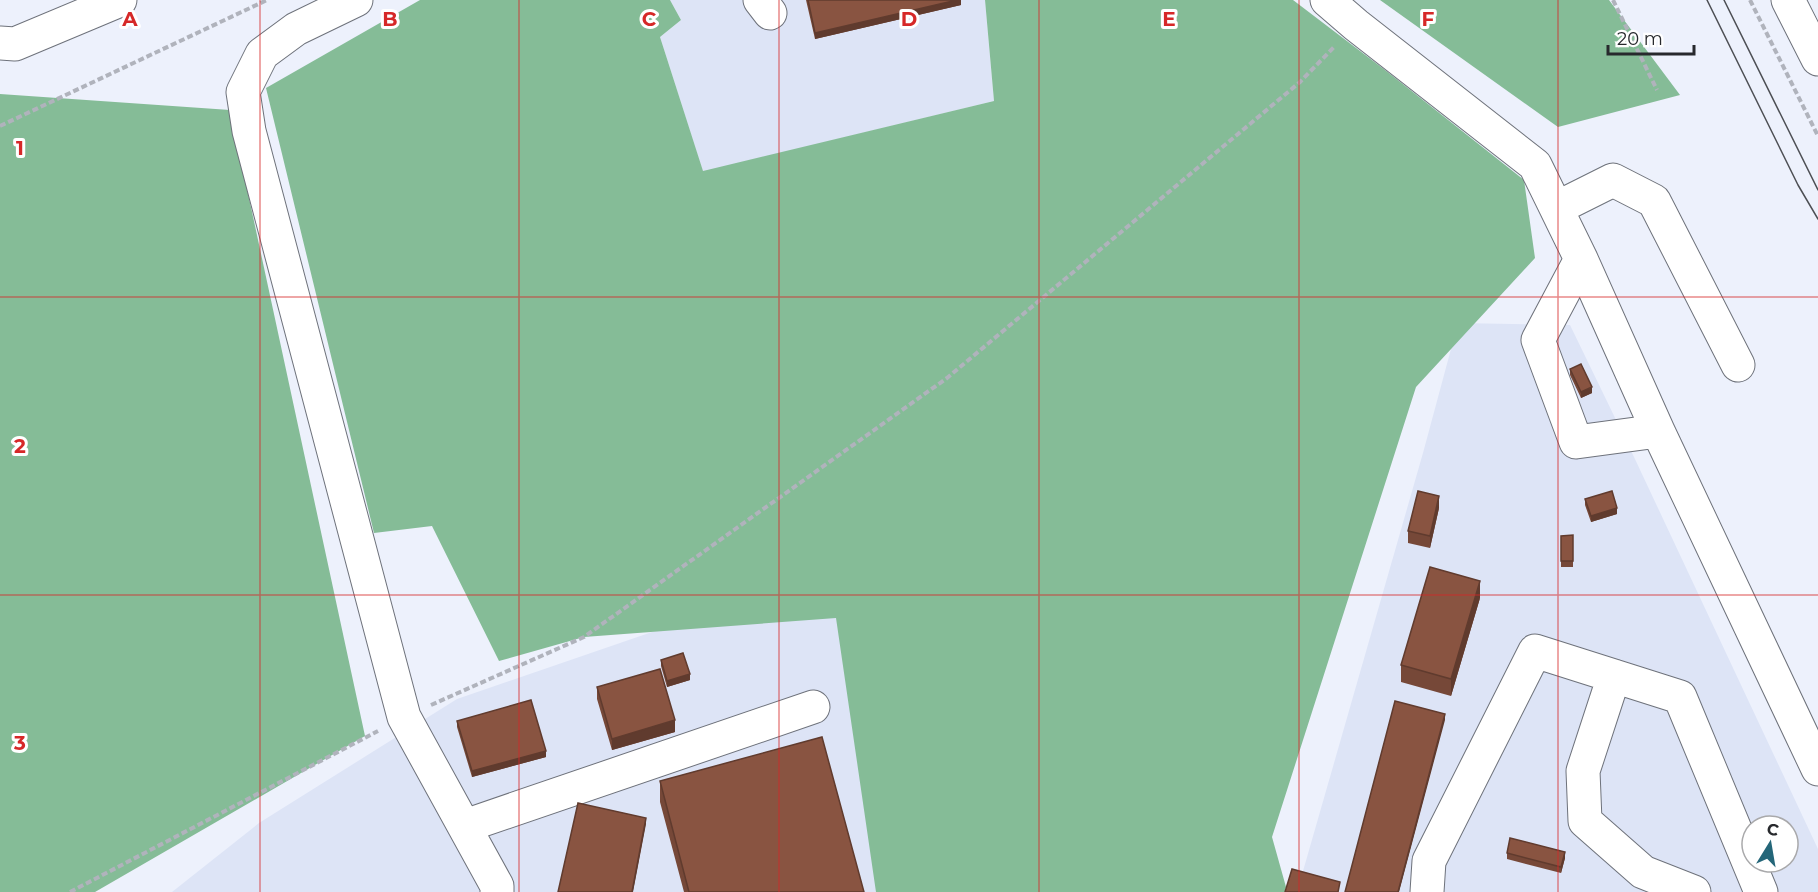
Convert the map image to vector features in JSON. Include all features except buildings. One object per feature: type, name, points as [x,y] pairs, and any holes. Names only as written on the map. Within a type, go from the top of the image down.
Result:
[{"type":"lane","points":[[0,43],[15,44],[120,0]]},
{"type":"lane","points":[[356,0],[296,29],[262,54],[243,92],[249,130],[404,717],[497,886],[497,892]]},
{"type":"lane","points":[[1327,0],[1535,165],[1818,769]]},
{"type":"lane","points":[[1788,0],[1818,59]]},
{"type":"lane","points":[[1557,208],[1612,180],[1654,201],[1738,365]]},
{"type":"lane","points":[[1581,259],[1538,340],[1576,442],[1658,431]]},
{"type":"lane","points":[[1427,892],[1429,861],[1535,651],[1680,697],[1757,891]]},
{"type":"lane","points":[[1614,676],[1583,771],[1585,821],[1643,872],[1694,892]]},
{"type":"lane","points":[[465,826],[813,707]]},
{"type":"path","points":[[0,126],[267,0]]},
{"type":"path","points":[[1613,0],[1658,90]]},
{"type":"path","points":[[1750,0],[1818,136]]},
{"type":"path","points":[[70,892],[404,717],[584,637],[946,378],[1300,82],[1356,25]]},
{"type":"shaded area","points":[[670,0],[985,0],[994,101],[703,172],[660,37],[681,20]]},
{"type":"shaded area","points":[[1458,323],[1570,325],[1818,849],[1818,892],[1297,892]]},
{"type":"shaded area","points":[[844,566],[889,892],[172,892],[259,823],[457,699]]},
{"type":"green space","points":[[420,0],[670,0],[681,20],[660,37],[703,171],[994,101],[985,0],[1293,0],[1524,180],[1535,258],[1416,387],[1272,837],[1286,887],[1285,892],[876,892],[836,618],[584,637],[499,661],[432,526],[374,533],[266,88]]},
{"type":"green space","points":[[1380,0],[1609,0],[1680,95],[1558,127]]},
{"type":"green space","points":[[0,94],[230,110],[365,736],[95,892],[0,892]]},
{"type":"tram line","points":[[1707,0],[1798,185],[1818,219]]},
{"type":"tram line","points":[[1724,0],[1818,190]]}]
